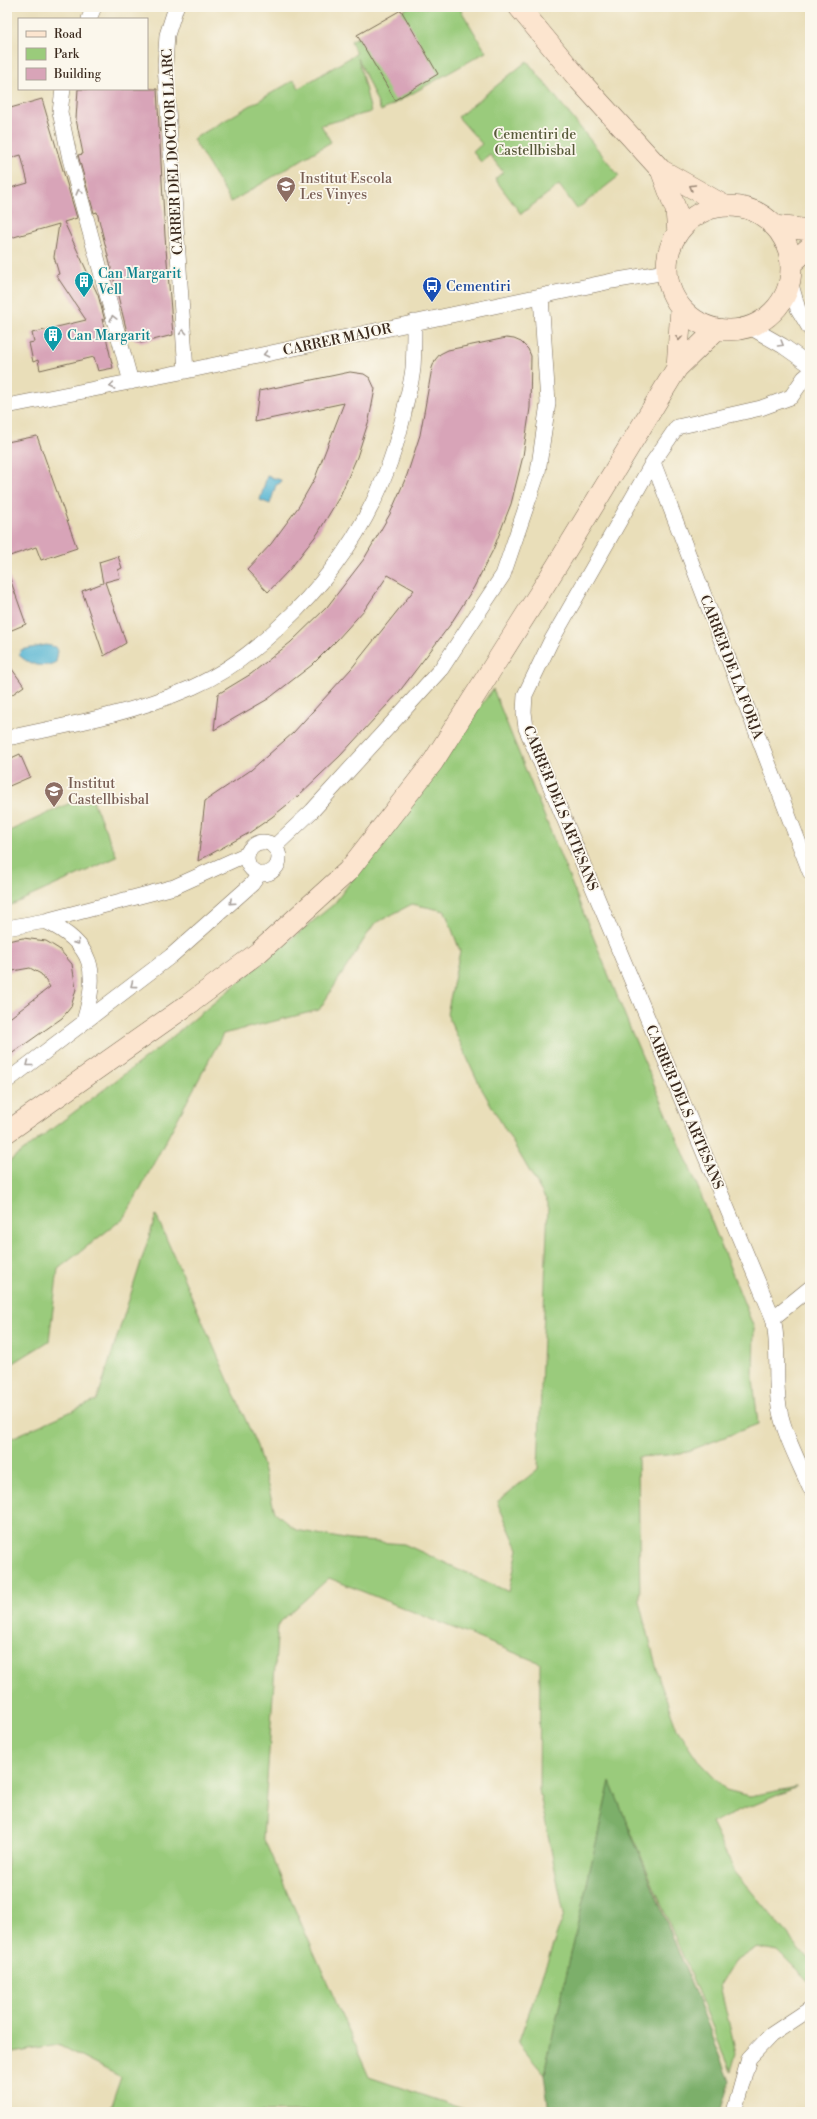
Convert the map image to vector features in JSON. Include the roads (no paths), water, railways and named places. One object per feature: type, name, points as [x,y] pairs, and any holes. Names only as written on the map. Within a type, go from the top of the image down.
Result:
[{"type":"street","points":[[89,18],[94,7]]},
{"type":"street","name":"CARRER DEL DOCTOR LLARC","points":[[176,7],[167,35],[165,64],[186,371]]},
{"type":"street","points":[[519,7],[580,82],[661,170],[723,205],[739,207],[758,213],[774,226],[786,243],[798,309],[810,329]]},
{"type":"street","points":[[63,90],[60,112],[70,159],[131,382]]},
{"type":"street","points":[[661,170],[676,210],[678,233]]},
{"type":"street","points":[[723,205],[695,215],[678,233],[670,247],[666,272],[672,294],[681,308],[701,325],[726,331],[744,329],[760,322],[775,311],[784,297],[791,272],[810,247]]},
{"type":"street","points":[[774,226],[810,230]]},
{"type":"street","name":"CARRER MAJOR","points":[[7,406],[186,371],[612,281],[666,272]]},
{"type":"street","points":[[274,847],[312,811],[441,669],[502,575],[538,472],[548,403],[541,296]]},
{"type":"street","points":[[677,368],[681,308]]},
{"type":"street","points":[[7,738],[91,721],[151,704],[194,686],[234,664],[271,634],[306,602],[340,561],[361,526],[386,478],[402,424],[413,368],[414,322]]},
{"type":"street","points":[[750,327],[783,346],[810,365]]},
{"type":"street","points":[[7,1132],[189,1004],[259,952],[348,871],[433,762],[556,567],[677,368],[717,329]]},
{"type":"street","name":"CARRER DELS ARTESANS","points":[[810,373],[804,378],[791,397],[761,408],[677,427],[653,462],[550,643],[525,695],[524,712],[526,728],[773,1318],[777,1334],[776,1364],[779,1406],[783,1422],[810,1488]]},
{"type":"street","name":"CARRER DE LA FORJA","points":[[653,462],[810,872]]},
{"type":"street","points":[[7,928],[45,921],[174,887],[247,854],[256,843],[265,842],[274,847],[278,856],[277,866],[269,872],[259,874],[252,884],[171,956],[7,1081]]},
{"type":"street","points":[[247,854],[250,868],[259,874]]},
{"type":"street","points":[[45,921],[63,929],[76,939],[84,952],[90,968],[93,983],[84,1021]]},
{"type":"street","points":[[773,1318],[810,1288]]},
{"type":"street","points":[[734,2112],[748,2058],[771,2035],[810,2010]]},
{"type":"water","points":[[267,476],[281,480],[280,483],[276,485],[270,504],[260,500]]},
{"type":"water","points":[[46,645],[56,647],[58,651],[56,662],[47,665],[37,665],[27,661],[19,655],[21,650]]},
{"type":"place","name":"Institut Escola Les Vinyes","points":[[286,203]]},
{"type":"place","name":"Can Margarit Vell","points":[[84,298]]},
{"type":"place","name":"Cementiri","points":[[432,303]]},
{"type":"place","name":"Can Margarit","points":[[53,352]]},
{"type":"place","name":"Institut Castellbisbal","points":[[54,808]]},
{"type":"park label","name":"Cementiri de Castellbisbal","points":[[535,142]]}]
